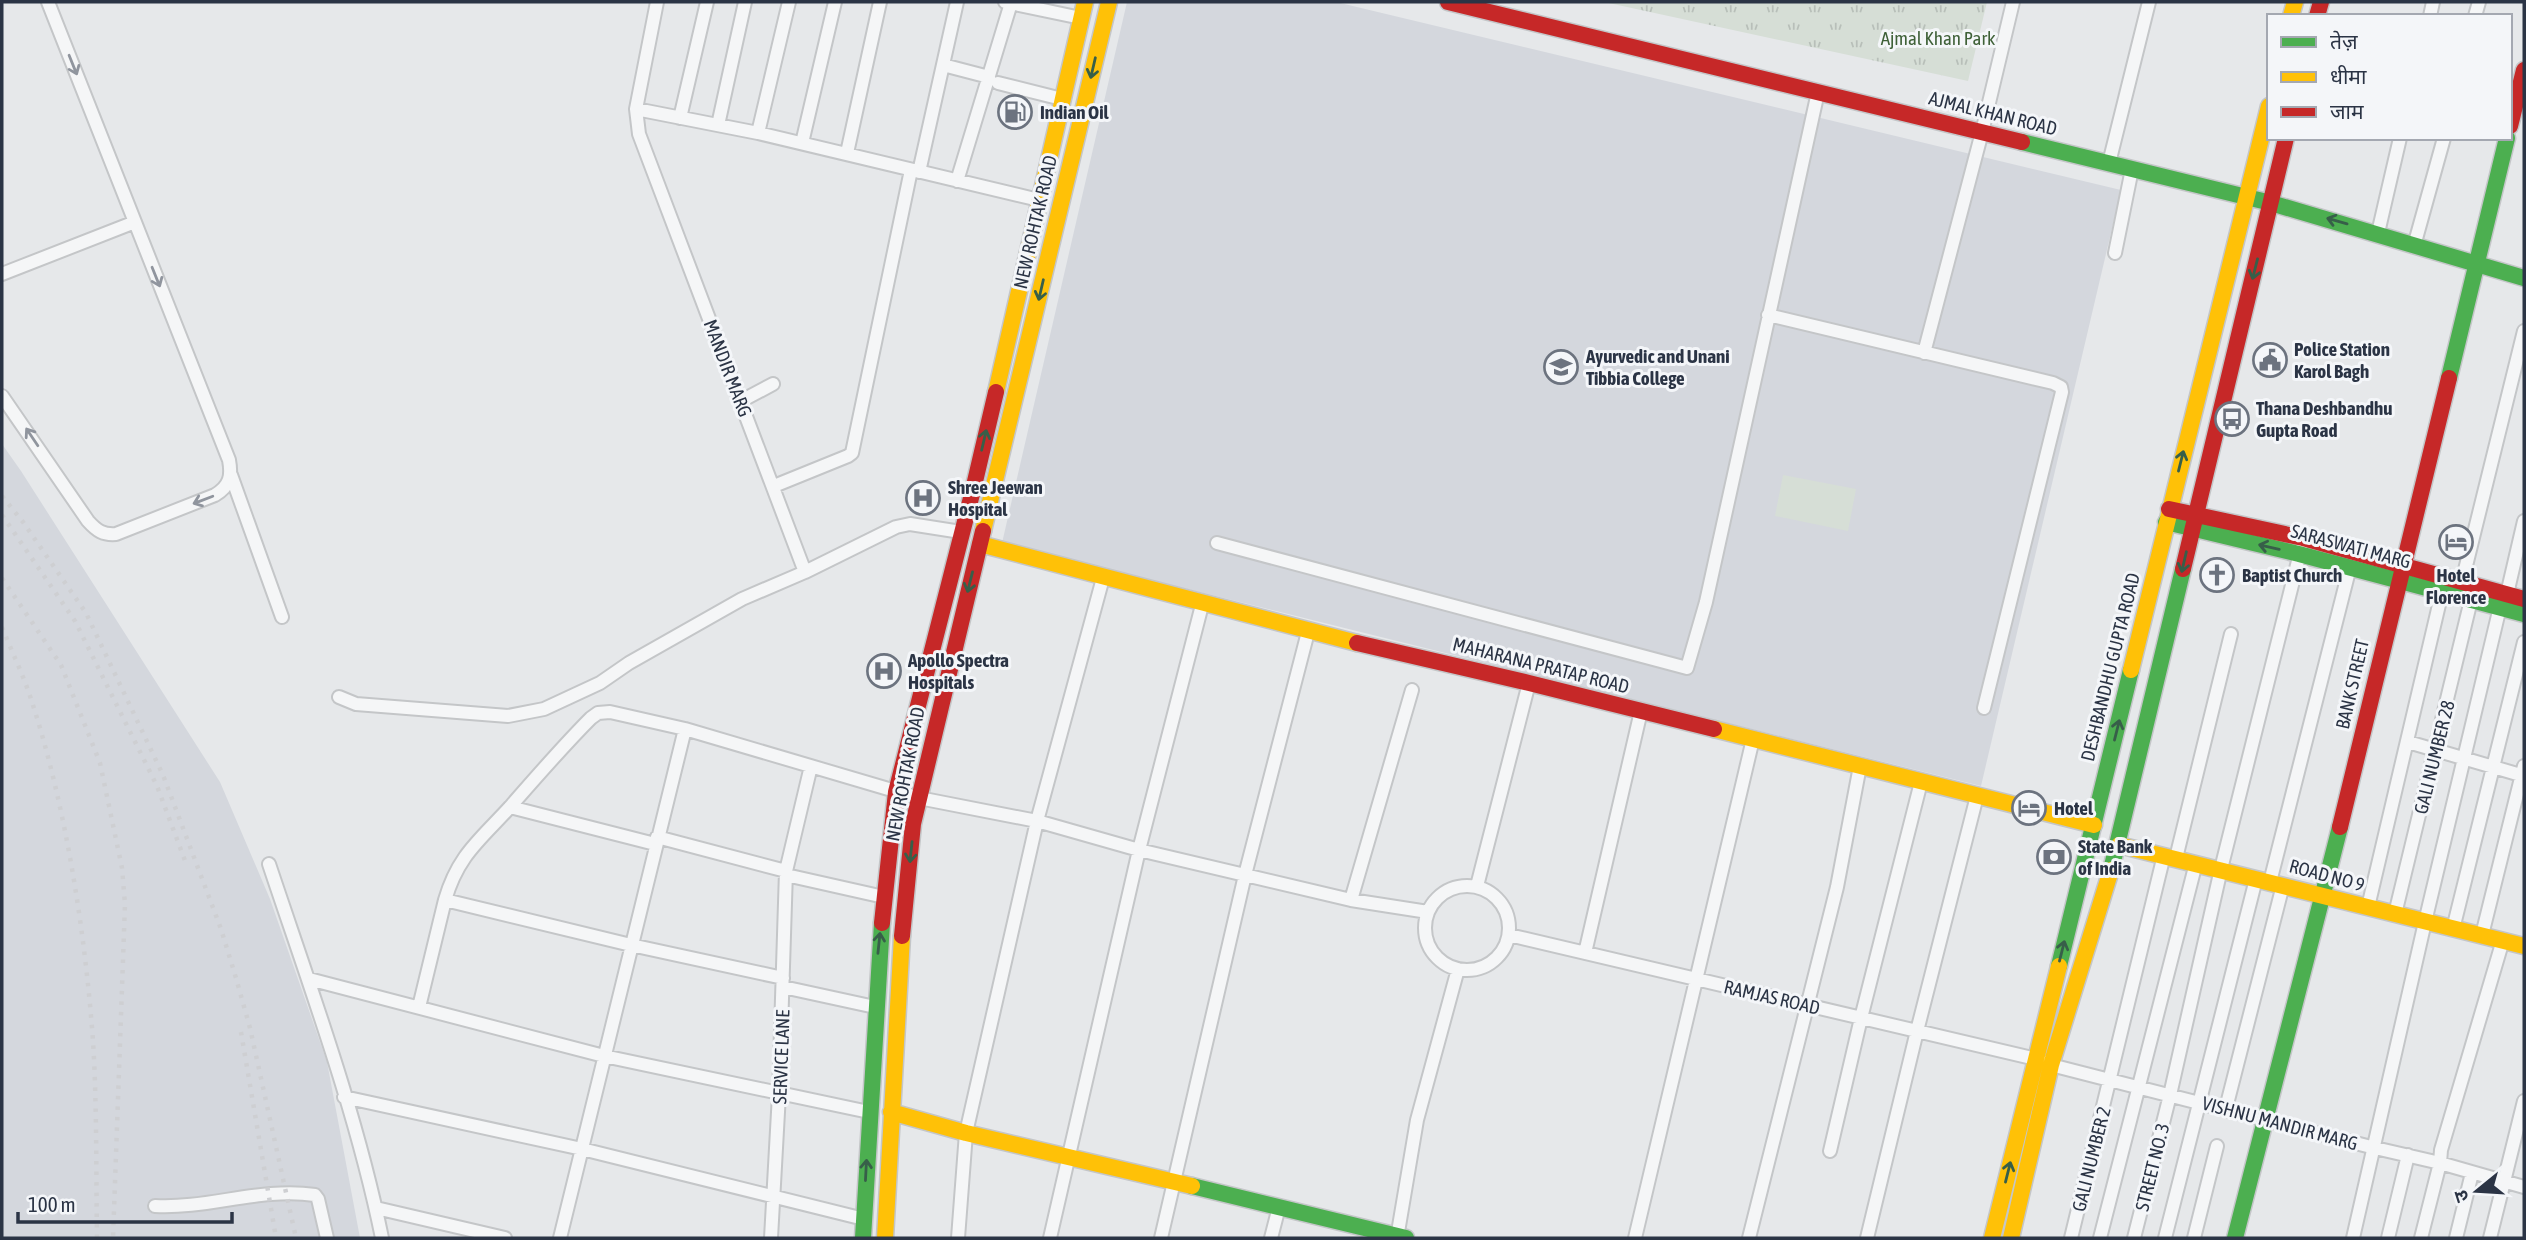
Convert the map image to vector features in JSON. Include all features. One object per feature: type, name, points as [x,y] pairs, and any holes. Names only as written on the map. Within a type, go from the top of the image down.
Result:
[{"type":"street","points":[[48,2],[229,460],[231,475],[282,617]]},
{"type":"street","name":"MANDIR MARG","points":[[657,2],[636,109],[643,149],[805,572]]},
{"type":"street","points":[[680,118],[707,2]]},
{"type":"street","points":[[718,125],[745,2]]},
{"type":"street","points":[[758,133],[789,2]]},
{"type":"street","points":[[802,143],[835,2]]},
{"type":"street","points":[[847,153],[880,2]]},
{"type":"street","points":[[774,486],[848,457],[852,453],[915,171],[957,2]]},
{"type":"street","points":[[957,181],[993,80],[1008,2],[1083,10]]},
{"type":"street","name":"NEW ROHTAK ROAD","points":[[885,1238],[898,977],[914,824],[1108,2]]},
{"type":"street","name":"AJMAL KHAN ROAD","points":[[1448,2],[2271,203],[2524,278]]},
{"type":"street","points":[[1924,352],[2013,2]]},
{"type":"street","points":[[2109,163],[2150,2]]},
{"type":"street","name":"NEW ROHTAK ROAD","points":[[863,1238],[875,1007],[896,792],[976,476],[1083,10]]},
{"type":"street","points":[[943,65],[1062,99]]},
{"type":"street","points":[[2512,118],[2524,69]]},
{"type":"street","points":[[1217,543],[1687,668],[1706,602],[1818,92]]},
{"type":"street","points":[[636,109],[847,153],[1039,200]]},
{"type":"street","name":"DESHBANDHU GUPTA ROAD","points":[[1992,1238],[2267,114]]},
{"type":"street","points":[[2011,1238],[2051,1065],[2119,845],[2286,140]]},
{"type":"street","points":[[2378,233],[2400,140]]},
{"type":"street","points":[[2414,246],[2443,140]]},
{"type":"street","name":"BANK STREET","points":[[2235,1238],[2323,896],[2507,140]]},
{"type":"street","points":[[2115,253],[2132,169]]},
{"type":"street","points":[[2,274],[135,222]]},
{"type":"street","points":[[1768,315],[2061,387],[2062,392],[1984,708]]},
{"type":"street","points":[[2462,582],[2524,331]]},
{"type":"street","points":[[741,401],[773,384]]},
{"type":"street","points":[[2,396],[88,521],[96,530],[106,535],[116,534],[215,495],[225,489],[231,475]]},
{"type":"street","name":"SARASWATI MARG","points":[[2167,516],[2301,546],[2400,572],[2442,592],[2471,600],[2524,599]]},
{"type":"street","points":[[2353,1238],[2425,922],[2524,521]]},
{"type":"street","points":[[339,697],[356,704],[508,716],[532,713],[600,683],[629,663],[742,599],[805,572],[896,527],[919,525],[961,532]]},
{"type":"street","name":"MAHARANA PRATAP ROAD","points":[[980,544],[1308,632],[1529,682],[2094,825]]},
{"type":"street","name":"SARASWATI MARG","points":[[2301,546],[2350,567],[2462,582],[2524,614]]},
{"type":"street","name":"STREET NO. 3","points":[[2134,1238],[2301,546]]},
{"type":"street","points":[[2226,1108],[2270,882],[2350,567]]},
{"type":"street","points":[[958,1238],[966,1133],[1037,821],[1102,578]]},
{"type":"street","points":[[2368,907],[2442,592]]},
{"type":"street","name":"GALI NUMBER 28","points":[[2395,914],[2471,600]]},
{"type":"street","points":[[1050,1238],[1139,850],[1202,605]]},
{"type":"street","points":[[1161,1238],[1245,875],[1308,632]]},
{"type":"street","name":"GALI NUMBER 2","points":[[2071,1238],[2110,1080],[2231,634]]},
{"type":"street","points":[[2453,929],[2524,642]]},
{"type":"street","points":[[1477,886],[1529,682]]},
{"type":"street","points":[[1351,900],[1412,690]]},
{"type":"street","points":[[1585,953],[1640,711]]},
{"type":"street","points":[[419,1007],[445,900],[459,863],[551,758],[598,713],[610,712],[685,729],[919,798],[1037,821],[1139,850],[1351,900],[1428,912]]},
{"type":"street","points":[[560,1238],[685,729]]},
{"type":"street","points":[[1635,1238],[1753,739]]},
{"type":"street","points":[[2408,742],[2524,773],[2482,935]]},
{"type":"street","name":"SERVICE LANE","points":[[771,1238],[775,1196],[786,873],[811,766]]},
{"type":"street","points":[[1749,1238],[1837,887],[1860,766]]},
{"type":"street","points":[[1830,1151],[1921,782]]},
{"type":"street","points":[[1867,1238],[1977,796]]},
{"type":"street","points":[[510,807],[884,897]]},
{"type":"street","name":"ROAD NO 9","points":[[2119,845],[2453,929],[2524,943]]},
{"type":"street","points":[[2101,1238],[2196,863]]},
{"type":"street","points":[[269,864],[309,979],[376,1208],[382,1238]]},
{"type":"street","points":[[2165,1238],[2197,1102],[2270,882]]},
{"type":"street","points":[[1477,886],[1491,893],[1502,905],[1509,919],[1509,935],[1503,951],[1491,963],[1475,970],[1458,969],[1442,961],[1430,947],[1425,930],[1428,912],[1436,899],[1448,890],[1477,886]]},
{"type":"street","points":[[445,900],[875,1007]]},
{"type":"street","name":"RAMJAS ROAD","points":[[1509,935],[2036,1059]]},
{"type":"street","points":[[2421,1238],[2441,1150],[2503,940]]},
{"type":"street","points":[[891,1112],[966,1133],[1174,1181],[1400,1238],[1417,1120],[1458,969]]},
{"type":"street","points":[[309,979],[604,1056],[869,1112]]},
{"type":"street","name":"VISHNU MANDIR MARG","points":[[2036,1059],[2524,1187]]},
{"type":"street","points":[[344,1097],[582,1149],[864,1219]]},
{"type":"street","points":[[2490,1238],[2524,1101]]},
{"type":"street","points":[[2194,1238],[2217,1146]]},
{"type":"street","points":[[2388,1238],[2408,1155]]},
{"type":"street","points":[[2456,1238],[2472,1173]]},
{"type":"street","points":[[155,1206],[190,1205],[269,1195],[315,1195],[327,1238]]},
{"type":"street","points":[[1271,1238],[1279,1207]]},
{"type":"street","points":[[376,1208],[505,1238]]},
{"type":"shaded area","name":"Ayurvedic and Unani Tibbia College","points":[[1127,2],[1336,2],[2121,190],[1981,786],[1002,543]]},
{"type":"shaded area","points":[[2,444],[220,782],[270,899],[327,1062],[360,1238],[2,1238]]},
{"type":"green space","name":"Ajmal Khan Park","points":[[1604,2],[1987,2],[1968,81]]},
{"type":"green space","points":[[1783,475],[1856,489],[1848,531],[1775,516]]},
{"type":"railway","points":[[2,496],[86,613],[163,775],[221,929],[236,978],[250,1028],[296,1238]]},
{"type":"railway","points":[[2,515],[75,621],[157,786],[187,866]]},
{"type":"railway","points":[[2,578],[61,665],[100,763],[122,868],[125,904],[113,1238]]},
{"type":"railway","points":[[2,627],[27,687],[42,736],[63,822],[79,911],[93,1041],[97,1238]]},
{"type":"railway","points":[[241,1032],[276,1238]]},
{"type":"traffic: fast","points":[[2449,378],[2507,140]]},
{"type":"traffic: fast","points":[[2022,142],[2271,203],[2524,278]]},
{"type":"traffic: fast","points":[[2166,522],[2299,554],[2524,614]]},
{"type":"traffic: fast","points":[[2111,870],[2183,569]]},
{"type":"traffic: fast","points":[[2059,966],[2131,670]]},
{"type":"traffic: fast","points":[[2235,1238],[2340,827]]},
{"type":"traffic: fast","points":[[863,1238],[882,923]]},
{"type":"traffic: fast","points":[[1192,1186],[1406,1238]]},
{"type":"traffic: slow","points":[[996,392],[1085,2]]},
{"type":"traffic: slow","points":[[983,531],[1109,2]]},
{"type":"traffic: slow","points":[[2292,14],[2295,2]]},
{"type":"traffic: slow","points":[[2131,670],[2267,114]]},
{"type":"traffic: slow","points":[[980,544],[1357,643]]},
{"type":"traffic: slow","points":[[1714,729],[2094,825]]},
{"type":"traffic: slow","points":[[2119,845],[2524,946]]},
{"type":"traffic: slow","points":[[2011,1238],[2051,1065],[2111,870]]},
{"type":"traffic: slow","points":[[885,1238],[902,936]]},
{"type":"traffic: slow","points":[[1992,1238],[2059,966]]},
{"type":"traffic: slow","points":[[891,1112],[966,1133],[1192,1186]]},
{"type":"traffic: jam","points":[[1448,2],[2022,142]]},
{"type":"traffic: jam","points":[[2318,14],[2321,2]]},
{"type":"traffic: jam","points":[[2512,118],[2524,70]]},
{"type":"traffic: jam","points":[[2183,569],[2286,140]]},
{"type":"traffic: jam","points":[[2340,827],[2449,378]]},
{"type":"traffic: jam","points":[[882,923],[896,792],[996,392]]},
{"type":"traffic: jam","points":[[2169,509],[2303,538],[2524,599]]},
{"type":"traffic: jam","points":[[902,936],[913,824],[983,531]]},
{"type":"traffic: jam","points":[[1357,643],[1714,729]]},
{"type":"place","name":"Indian Oil","points":[[1015,112]]},
{"type":"place","name":"Police Station Karol Bagh","points":[[2270,360]]},
{"type":"place","name":"Ayurvedic and Unani Tibbia College","points":[[1561,367]]},
{"type":"place","name":"Thana Deshbandhu Gupta Road","points":[[2232,419]]},
{"type":"place","name":"Shree Jeewan Hospital","points":[[923,498]]},
{"type":"place","name":"Hotel Florence","points":[[2456,542]]},
{"type":"place","name":"Baptist Church","points":[[2217,575]]},
{"type":"place","name":"Apollo Spectra Hospitals","points":[[884,671]]},
{"type":"place","name":"Hotel","points":[[2029,808]]},
{"type":"place","name":"State Bank of India","points":[[2054,857]]}]
